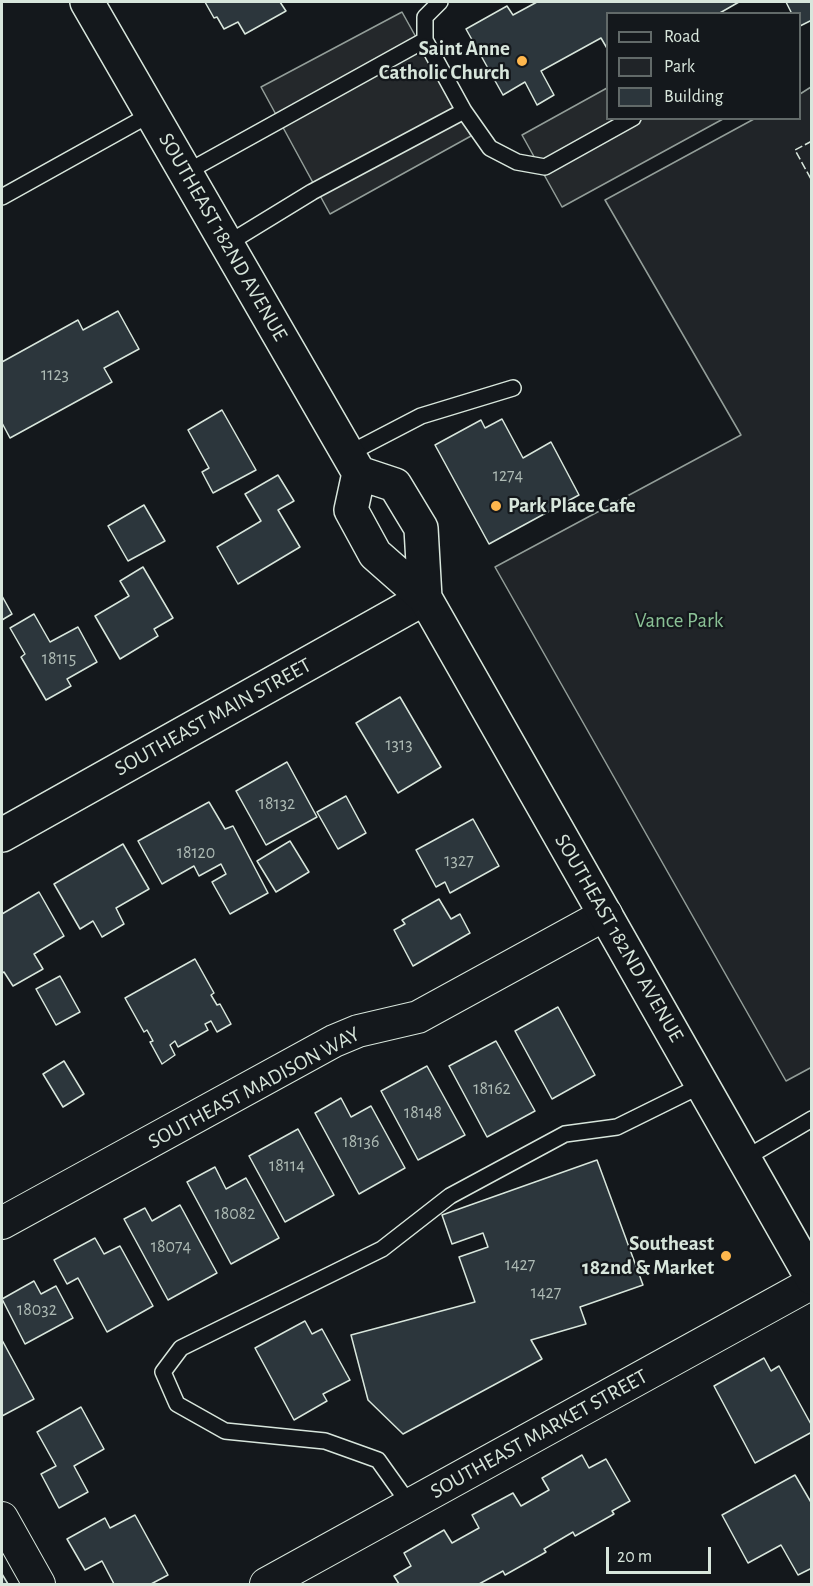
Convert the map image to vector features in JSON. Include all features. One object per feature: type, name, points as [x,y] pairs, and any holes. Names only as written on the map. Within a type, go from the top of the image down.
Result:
[{"type":"main road","name":"SOUTHEAST 182ND AVENUE","points":[[87,2],[354,463],[395,485],[421,528],[425,598]]},
{"type":"main road","name":"SOUTHEAST 182ND AVENUE","points":[[354,463],[351,510],[375,554],[425,598],[812,1281]]},
{"type":"main road","name":"SOUTHEAST MAIN STREET","points":[[2,835],[425,598]]},
{"type":"street","name":"SOUTHEAST MADISON WAY","points":[[2,1223],[334,1041],[358,1031],[418,1017],[606,914]]},
{"type":"street","name":"SOUTHEAST MARKET STREET","points":[[266,1584],[298,1577],[410,1505],[812,1281]]},
{"type":"street","points":[[2,1518],[39,1584]]},
{"type":"lane","points":[[440,2],[425,17],[425,40],[464,111],[490,148],[517,162],[545,167],[629,120]]},
{"type":"lane","points":[[185,172],[425,40]]},
{"type":"lane","points":[[227,244],[312,192],[464,111]]},
{"type":"lane","points":[[2,197],[151,114]]},
{"type":"lane","points":[[354,463],[421,416],[513,388]]},
{"type":"lane","points":[[410,1505],[378,1460],[325,1441],[225,1431],[177,1404],[164,1372],[181,1348],[382,1249],[450,1196],[565,1134],[617,1127],[702,1085]]},
{"type":"lane","points":[[744,1158],[812,1119]]},
{"type":"green space","name":"Vance Park","points":[[811,87],[812,1067],[786,1081],[495,567],[741,435],[605,200],[752,120],[801,120],[801,93]]},
{"type":"shaded area","points":[[402,12],[471,136],[330,214],[261,87]]},
{"type":"shaded area","points":[[606,89],[606,120],[721,120],[562,207],[522,135]]},
{"type":"building","points":[[205,2],[280,2],[286,11],[245,34],[238,22],[224,29],[217,17],[214,18]]},
{"type":"building","name":"Saint Anne Catholic Church","points":[[537,2],[739,2],[722,12],[606,12],[606,47],[601,38],[541,71],[554,95],[537,105],[525,82],[503,95],[466,29],[507,6],[513,15]]},
{"type":"building","points":[[786,2],[812,2],[812,20],[801,26],[801,12],[791,12]]},
{"type":"building","points":[[118,311],[139,349],[104,368],[112,382],[10,438],[2,423],[2,362],[78,320],[83,330]]},
{"type":"building","points":[[222,410],[256,470],[213,493],[202,472],[209,468],[188,430]]},
{"type":"building","points":[[502,419],[523,458],[551,442],[579,495],[489,544],[435,445],[481,420],[485,428]]},
{"type":"building","points":[[278,475],[294,501],[278,510],[300,547],[238,584],[217,547],[261,521],[245,494]]},
{"type":"building","points":[[144,505],[165,541],[128,561],[108,526]]},
{"type":"building","points":[[143,567],[173,618],[154,629],[158,636],[120,659],[95,616],[129,596],[120,581]]},
{"type":"building","points":[[2,596],[12,614],[2,620]]},
{"type":"building","points":[[34,614],[50,642],[78,627],[97,662],[67,679],[71,686],[46,700],[21,657],[25,654],[10,628]]},
{"type":"building","points":[[400,697],[441,767],[398,793],[356,723]]},
{"type":"building","points":[[287,762],[317,817],[266,845],[236,791]]},
{"type":"building","points":[[346,796],[366,833],[338,849],[317,812]]},
{"type":"building","points":[[209,802],[225,829],[233,826],[268,893],[230,914],[212,882],[226,874],[221,864],[199,876],[194,866],[162,884],[138,841]]},
{"type":"building","points":[[473,819],[499,866],[450,893],[445,882],[436,887],[416,850]]},
{"type":"building","points":[[290,841],[309,872],[276,892],[257,861]]},
{"type":"building","points":[[123,844],[149,889],[116,908],[124,924],[102,937],[93,921],[80,929],[54,884]]},
{"type":"building","points":[[39,892],[64,936],[34,954],[43,969],[13,986],[4,972],[2,973],[2,914]]},
{"type":"building","points":[[439,899],[451,919],[460,914],[470,933],[413,966],[394,930],[405,924],[402,920]]},
{"type":"building","points":[[195,959],[214,993],[211,995],[217,1005],[220,1004],[231,1024],[217,1032],[211,1021],[205,1024],[208,1030],[178,1047],[175,1041],[170,1045],[175,1055],[162,1064],[150,1042],[153,1041],[147,1030],[144,1032],[125,998]]},
{"type":"building","points":[[60,976],[80,1012],[56,1025],[36,989]]},
{"type":"building","points":[[558,1007],[595,1075],[552,1099],[515,1031]]},
{"type":"building","points":[[496,1041],[535,1111],[487,1137],[449,1066]]},
{"type":"building","points":[[64,1061],[84,1094],[63,1107],[43,1074]]},
{"type":"building","points":[[427,1066],[465,1135],[418,1160],[381,1091]]},
{"type":"building","points":[[341,1098],[351,1117],[371,1106],[405,1168],[359,1194],[315,1113]]},
{"type":"building","points":[[298,1129],[334,1195],[285,1222],[249,1156]]},
{"type":"building","points":[[597,1160],[643,1285],[580,1307],[586,1324],[531,1340],[542,1359],[403,1434],[368,1400],[351,1335],[475,1302],[459,1257],[488,1247],[483,1233],[452,1244],[442,1215]]},
{"type":"building","points":[[215,1167],[226,1189],[246,1178],[279,1238],[231,1264],[187,1182]]},
{"type":"building","points":[[180,1205],[217,1273],[168,1300],[124,1219],[145,1208],[152,1221]]},
{"type":"building","points":[[95,1238],[104,1254],[120,1246],[153,1306],[107,1332],[78,1278],[67,1284],[54,1260]]},
{"type":"building","points":[[34,1281],[41,1294],[56,1286],[73,1318],[25,1344],[2,1299]]},
{"type":"building","points":[[305,1321],[312,1334],[322,1329],[350,1380],[323,1394],[327,1401],[294,1420],[255,1348]]},
{"type":"building","points":[[2,1340],[34,1399],[2,1416]]},
{"type":"building","points":[[764,1358],[771,1371],[779,1366],[812,1426],[812,1432],[755,1463],[714,1386]]},
{"type":"building","points":[[81,1407],[104,1449],[74,1466],[88,1492],[59,1508],[41,1474],[56,1466],[37,1432]]},
{"type":"building","points":[[582,1455],[589,1468],[606,1459],[630,1501],[612,1511],[614,1514],[575,1536],[573,1532],[544,1549],[546,1552],[505,1575],[503,1571],[479,1584],[399,1584],[394,1576],[411,1566],[404,1553],[444,1530],[452,1543],[479,1528],[472,1515],[513,1493],[521,1506],[549,1490],[542,1478]]},
{"type":"building","points":[[795,1475],[812,1504],[812,1568],[798,1575],[781,1545],[748,1563],[722,1515]]},
{"type":"building","points":[[135,1515],[168,1575],[151,1584],[114,1584],[102,1561],[85,1570],[67,1539],[105,1518],[110,1528]]},
{"type":"building","points":[[2,1574],[8,1584],[2,1584]]},
{"type":"fence","points":[[812,141],[795,150],[812,181]]},
{"type":"place","name":"Saint Anne Catholic Church","points":[[522,61]]},
{"type":"place","name":"Park Place Cafe","points":[[496,506]]},
{"type":"place","name":"Southeast 182nd & Market","points":[[726,1256]]}]
